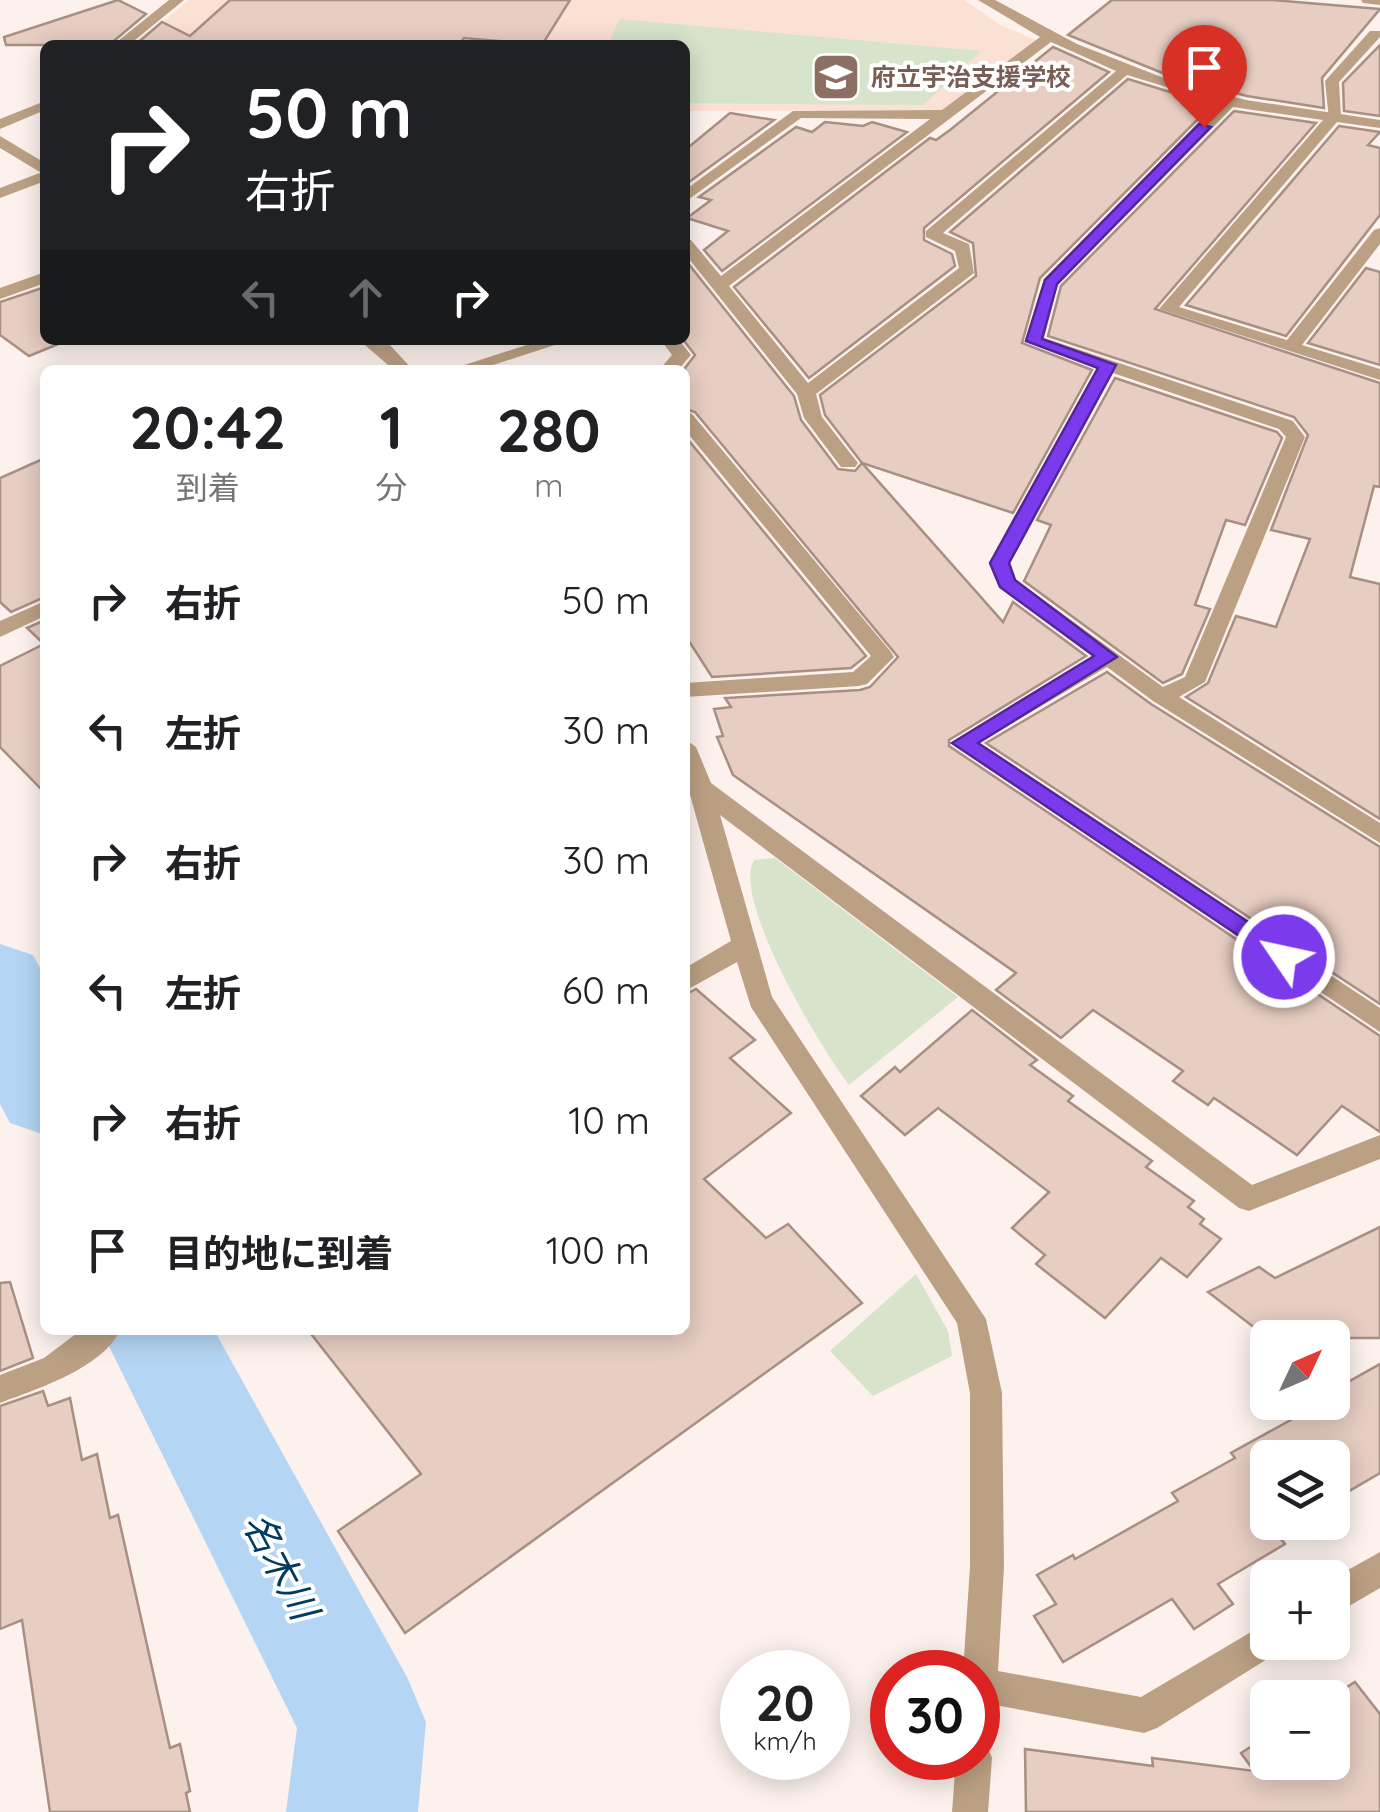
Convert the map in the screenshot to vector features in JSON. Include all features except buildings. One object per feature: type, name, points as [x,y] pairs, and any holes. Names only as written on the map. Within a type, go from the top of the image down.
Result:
[{"type":"street","points":[[126,40],[176,0]]},
{"type":"street","points":[[985,0],[1125,70],[1230,101],[1380,124]]},
{"type":"street","points":[[1368,0],[1380,1]]},
{"type":"street","points":[[1375,34],[1332,81],[1334,116],[1168,309],[1380,375]]},
{"type":"street","points":[[722,284],[1051,35]]},
{"type":"street","points":[[806,393],[968,269],[962,248],[932,234],[1125,70]]},
{"type":"street","points":[[1161,696],[1194,682],[1296,437],[1286,425],[1034,341],[1050,283],[1230,101]]},
{"type":"street","points":[[0,125],[40,107]]},
{"type":"street","points":[[690,193],[798,114],[949,115]]},
{"type":"street","points":[[0,141],[40,169]]},
{"type":"street","points":[[0,193],[40,175]]},
{"type":"street","points":[[1290,348],[1380,233]]},
{"type":"street","points":[[690,249],[722,284],[806,393],[813,418],[848,462]]},
{"type":"street","points":[[0,294],[40,279]]},
{"type":"street","points":[[377,345],[399,365]]},
{"type":"street","points":[[475,365],[544,345]]},
{"type":"street","points":[[672,365],[682,354],[674,345]]},
{"type":"street","points":[[1108,365],[1000,563],[1006,583],[1161,696],[1380,834]]},
{"type":"street","points":[[690,424],[882,657],[859,679],[690,690]]},
{"type":"street","points":[[0,630],[40,610]]},
{"type":"street","points":[[1108,657],[962,743],[1380,1022]]},
{"type":"street","points":[[690,760],[760,1000],[970,1318],[986,1393],[987,1567],[981,1650]]},
{"type":"street","points":[[701,788],[1249,1199],[1380,1147]]},
{"type":"street","points":[[690,977],[745,946]]},
{"type":"street","points":[[0,1390],[55,1368],[98,1335]]},
{"type":"street","points":[[1350,1588],[1380,1570]]},
{"type":"street","points":[[1000,1698],[1144,1714],[1250,1649]]},
{"type":"street","points":[[970,1812],[972,1780]]},
{"type":"shaded area","name":"府立宇治支援学校","points":[[189,0],[965,0],[998,24],[1036,40],[945,110],[690,111],[690,40],[141,40]]},
{"type":"green space","points":[[619,19],[981,51],[923,105],[690,103],[690,40],[610,40]]},
{"type":"green space","points":[[775,858],[958,997],[849,1085],[801,1009],[755,907],[750,880],[754,860]]},
{"type":"green space","points":[[916,1274],[948,1331],[952,1356],[873,1396],[830,1351]]},
{"type":"waterway","name":"名木川","points":[[0,980],[40,1082]]},
{"type":"waterway","name":"名木川","points":[[159,1335],[362,1722],[352,1812]]},
{"type":"place","name":"府立宇治支援学校","points":[[836,77]]},
{"type":"route","points":[[1204,127],[1050,283],[1034,341],[1108,365],[1000,563],[1006,583],[1108,657],[962,743],[1284,957]]}]
